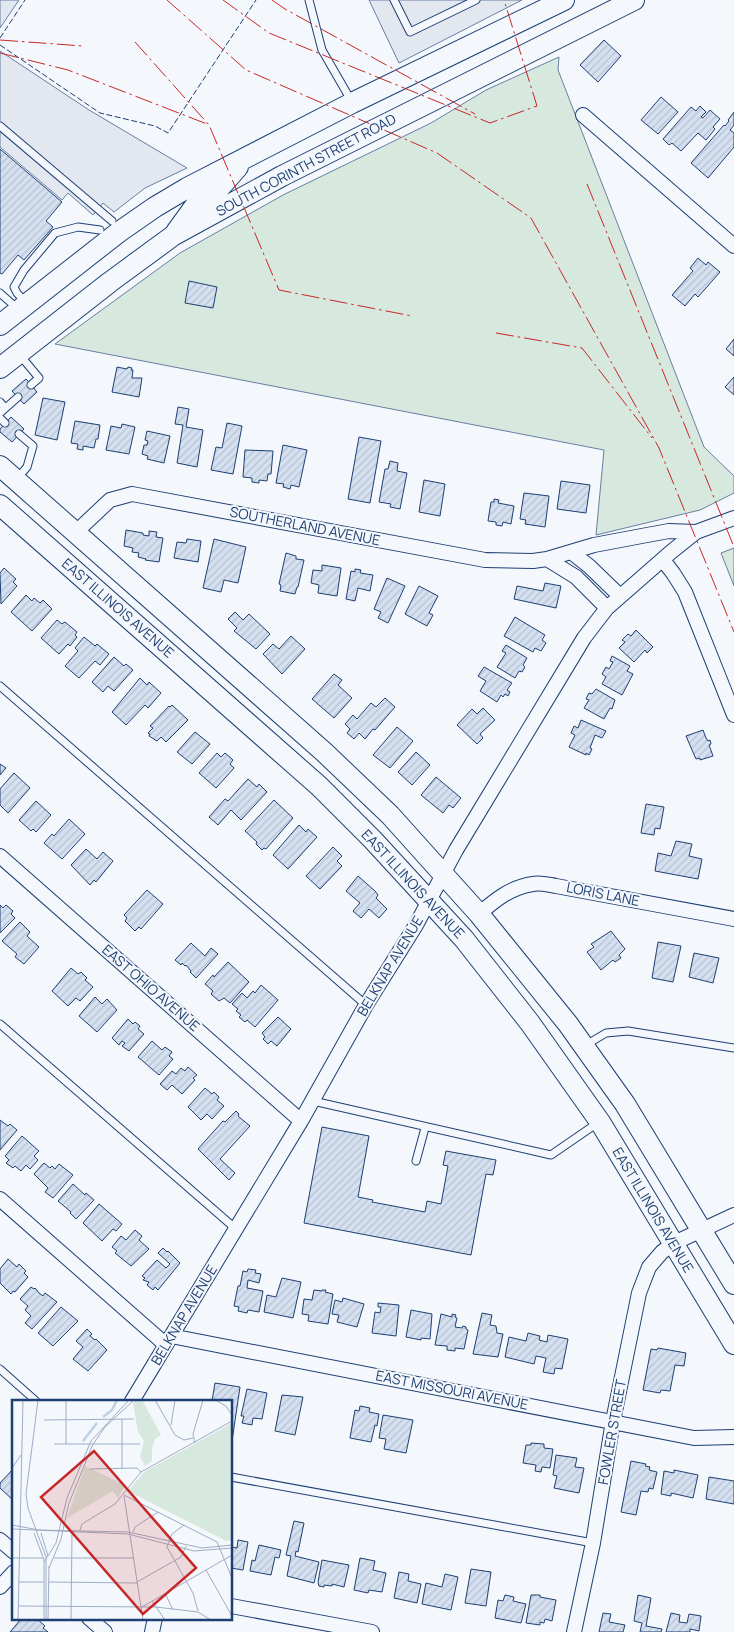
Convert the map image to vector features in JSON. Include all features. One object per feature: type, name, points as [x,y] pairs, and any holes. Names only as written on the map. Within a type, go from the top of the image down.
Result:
[{"type":"main road","points":[[0,325],[23,307],[111,228],[155,207],[187,188],[352,103],[564,0]]},
{"type":"main road","name":"SOUTH CORINTH STREET ROAD","points":[[0,368],[174,235],[368,132],[634,0]]},
{"type":"main road","points":[[352,103],[368,132]]},
{"type":"main road","points":[[174,235],[197,203],[215,192],[246,158]]},
{"type":"main road","points":[[111,228],[139,260]]},
{"type":"main road","name":"EAST ILLINOIS AVENUE","points":[[0,466],[324,752],[390,815],[444,874],[479,914],[584,1046],[625,1104],[734,1284]]},
{"type":"main road","name":"EAST ILLINOIS AVENUE","points":[[0,505],[319,786],[430,900],[464,939],[530,1023],[600,1122],[734,1344]]},
{"type":"main road","points":[[162,648],[180,625]]},
{"type":"main road","points":[[600,1122],[625,1104]]},
{"type":"street","points":[[582,115],[734,246]]},
{"type":"street","name":"SOUTHERLAND AVENUE","points":[[75,533],[110,500],[132,494],[485,560],[547,559],[594,545],[669,531],[696,532],[734,518]]},
{"type":"street","name":"BELKNAP AVENUE","points":[[133,1400],[313,1102],[366,1005],[584,638],[607,608],[696,532]]},
{"type":"street","points":[[571,552],[589,566],[620,596]]},
{"type":"street","points":[[547,559],[576,577],[607,608]]},
{"type":"street","points":[[662,560],[685,592],[734,715]]},
{"type":"street","name":"EAST OHIO AVENUE","points":[[0,856],[301,1121]]},
{"type":"street","name":"LORIS LANE","points":[[479,914],[513,889],[534,883],[734,919]]},
{"type":"street","points":[[0,1199],[168,1341]]},
{"type":"street","points":[[674,1243],[734,1215]]},
{"type":"street","name":"FOWLER STREET","points":[[574,1632],[593,1543],[613,1421],[639,1293],[649,1267],[662,1252],[674,1243]]},
{"type":"street","name":"EAST MISSOURI AVENUE","points":[[168,1341],[613,1421],[694,1438],[734,1437]]},
{"type":"street","points":[[0,1540],[12,1550]]},
{"type":"street","points":[[0,1587],[12,1574]]},
{"type":"street","points":[[232,1606],[311,1626],[372,1632]]},
{"type":"street","points":[[91,1620],[105,1632]]},
{"type":"lane","points":[[309,0],[322,50],[352,103]]},
{"type":"lane","points":[[394,0],[410,32],[476,0]]},
{"type":"lane","points":[[0,126],[111,228]]},
{"type":"lane","points":[[23,307],[14,287],[24,270],[55,233],[78,227],[111,228]]},
{"type":"lane","points":[[0,293],[23,307]]},
{"type":"lane","points":[[19,353],[40,378],[31,385]]},
{"type":"lane","points":[[2,408],[18,397]]},
{"type":"lane","points":[[16,480],[28,467],[33,446],[19,434]]},
{"type":"lane","points":[[0,686],[366,1005]]},
{"type":"lane","points":[[0,1024],[236,1229]]},
{"type":"lane","points":[[584,1046],[606,1033],[628,1031],[734,1048]]},
{"type":"lane","points":[[313,1102],[551,1156],[600,1122]]},
{"type":"lane","points":[[416,1161],[425,1128]]},
{"type":"lane","points":[[0,1369],[35,1400]]},
{"type":"lane","points":[[232,1477],[593,1543]]},
{"type":"shaded area","points":[[0,0],[19,0],[0,28]]},
{"type":"shaded area","points":[[369,0],[522,0],[399,63]]},
{"type":"shaded area","points":[[0,51],[89,110],[187,168],[145,188],[114,212],[103,203],[93,215],[68,193],[62,200],[0,147]]},
{"type":"shaded area","points":[[559,57],[558,70],[704,447],[734,476],[734,493],[700,510],[596,535],[604,450],[55,344],[180,253],[283,195],[431,123],[486,90]]},
{"type":"shaded area","points":[[734,548],[734,586],[721,553]]},
{"type":"building","points":[[604,40],[621,56],[598,82],[580,65]]},
{"type":"building","points":[[661,97],[678,112],[658,134],[641,120]]},
{"type":"building","points":[[700,106],[706,112],[701,117],[703,118],[710,110],[720,119],[713,127],[715,129],[706,140],[698,133],[681,151],[672,143],[669,145],[663,139],[691,107],[696,111]]},
{"type":"building","points":[[734,112],[734,125],[730,130],[734,133],[734,147],[708,178],[691,163],[725,126]]},
{"type":"building","points":[[0,149],[62,202],[46,221],[53,227],[24,260],[18,255],[2,274],[0,273]]},
{"type":"building","points":[[698,258],[706,265],[708,262],[720,272],[698,297],[695,294],[685,306],[672,295],[693,271],[690,268]]},
{"type":"building","points":[[189,281],[217,287],[213,308],[185,303]]},
{"type":"building","points":[[734,339],[734,356],[726,349]]},
{"type":"building","points":[[117,367],[132,368],[132,378],[142,378],[139,397],[112,392]]},
{"type":"building","points":[[734,377],[734,395],[725,387]]},
{"type":"building","points":[[26,379],[37,392],[24,404],[12,391]]},
{"type":"building","points":[[43,398],[65,402],[57,440],[35,435]]},
{"type":"building","points":[[178,407],[189,409],[186,427],[203,430],[197,467],[177,463],[183,425],[175,424]]},
{"type":"building","points":[[11,417],[24,429],[12,442],[0,432],[0,429]]},
{"type":"building","points":[[75,421],[100,425],[98,439],[96,439],[94,448],[83,446],[83,450],[77,449],[78,444],[71,443]]},
{"type":"building","points":[[227,423],[242,426],[233,474],[211,470],[216,447],[222,448]]},
{"type":"building","points":[[122,424],[135,427],[129,454],[106,450],[111,426],[121,428]]},
{"type":"building","points":[[147,431],[170,436],[164,463],[147,459],[148,456],[142,454],[144,445],[147,445],[148,441],[145,440]]},
{"type":"building","points":[[359,437],[381,441],[370,503],[348,499]]},
{"type":"building","points":[[283,445],[307,450],[299,487],[291,485],[290,489],[283,487],[284,484],[276,483]]},
{"type":"building","points":[[245,450],[273,451],[271,474],[268,474],[267,481],[259,480],[259,483],[252,482],[252,478],[243,477]]},
{"type":"building","points":[[390,461],[398,463],[397,471],[407,473],[400,509],[390,507],[391,504],[379,502],[385,469],[388,469]]},
{"type":"building","points":[[424,480],[445,484],[440,516],[419,512]]},
{"type":"building","points":[[561,481],[590,485],[586,513],[557,509]]},
{"type":"building","points":[[524,493],[549,496],[545,527],[525,524],[526,520],[520,519]]},
{"type":"building","points":[[494,499],[499,500],[498,503],[514,506],[511,524],[503,522],[502,526],[496,525],[496,522],[488,521],[491,502],[494,502]]},
{"type":"building","points":[[126,530],[149,536],[149,531],[157,532],[156,537],[163,538],[159,562],[138,557],[139,553],[132,552],[133,548],[124,546]]},
{"type":"building","points":[[187,539],[201,541],[198,562],[174,558],[177,542],[186,543]]},
{"type":"building","points":[[214,539],[246,547],[238,583],[224,580],[221,592],[203,588]]},
{"type":"building","points":[[286,553],[296,556],[296,559],[304,560],[295,594],[280,591],[281,585],[279,584]]},
{"type":"building","points":[[322,565],[341,568],[337,596],[318,593],[319,585],[311,583],[313,570],[322,571]]},
{"type":"building","points":[[4,568],[16,579],[13,582],[17,586],[1,604],[0,573]]},
{"type":"building","points":[[355,569],[361,570],[360,573],[373,575],[370,591],[358,588],[355,601],[346,599],[351,571],[355,572]]},
{"type":"building","points":[[387,578],[405,586],[388,623],[378,618],[381,612],[374,609]]},
{"type":"building","points":[[545,583],[561,586],[556,608],[514,599],[517,586],[543,591]]},
{"type":"building","points":[[419,586],[438,596],[429,613],[433,615],[427,626],[405,614]]},
{"type":"building","points":[[26,595],[32,601],[34,598],[40,603],[43,600],[52,609],[32,631],[11,612]]},
{"type":"building","points":[[235,612],[243,620],[249,614],[270,634],[256,649],[234,631],[237,628],[228,619]]},
{"type":"building","points":[[515,617],[545,635],[542,640],[546,643],[541,651],[535,648],[533,652],[504,636]]},
{"type":"building","points":[[57,620],[62,624],[65,622],[77,632],[75,635],[77,637],[70,646],[68,644],[59,654],[41,638]]},
{"type":"building","points":[[636,630],[653,647],[647,653],[645,650],[634,662],[619,648],[625,642],[622,640],[628,634],[631,636]]},
{"type":"building","points":[[291,636],[305,649],[282,674],[263,654],[273,644],[279,649]]},
{"type":"building","points":[[84,637],[95,646],[97,644],[109,654],[100,665],[95,661],[79,678],[65,666],[78,651],[75,648]]},
{"type":"building","points":[[506,645],[527,658],[522,672],[519,671],[515,678],[497,667],[506,653],[502,651]]},
{"type":"building","points":[[612,656],[630,666],[627,671],[633,674],[622,695],[602,684],[606,677],[602,674],[606,667],[609,669],[613,662],[610,661]]},
{"type":"building","points":[[114,657],[124,666],[126,664],[133,670],[114,691],[108,686],[103,692],[92,682]]},
{"type":"building","points":[[484,667],[512,683],[507,690],[510,692],[508,696],[505,694],[503,697],[501,695],[497,702],[480,691],[486,681],[478,676]]},
{"type":"building","points":[[334,674],[342,680],[338,685],[352,698],[334,718],[312,699]]},
{"type":"building","points":[[140,678],[147,685],[149,682],[161,693],[148,708],[145,705],[126,725],[112,712]]},
{"type":"building","points":[[596,689],[615,700],[612,709],[610,708],[604,719],[584,708],[589,700],[586,699],[589,693],[592,694]]},
{"type":"building","points":[[385,698],[395,707],[375,730],[373,729],[365,739],[359,733],[354,739],[347,733],[350,729],[345,724],[353,715],[357,719],[371,703],[376,707]]},
{"type":"building","points":[[172,705],[188,720],[166,742],[161,737],[157,741],[149,736],[150,734],[148,733],[153,728],[150,726]]},
{"type":"building","points":[[483,708],[495,720],[480,734],[483,738],[477,744],[457,725],[472,709],[477,714]]},
{"type":"building","points":[[581,720],[606,731],[602,738],[595,735],[589,755],[569,747],[575,735],[571,733],[574,726],[578,728]]},
{"type":"building","points":[[397,727],[413,741],[390,768],[373,755]]},
{"type":"building","points":[[703,730],[708,741],[710,740],[711,744],[709,745],[713,756],[700,760],[700,758],[696,759],[686,736]]},
{"type":"building","points":[[195,732],[210,744],[192,764],[177,752]]},
{"type":"building","points":[[416,752],[430,765],[412,785],[398,772]]},
{"type":"building","points":[[217,753],[221,757],[225,753],[233,760],[230,764],[234,768],[216,788],[199,773]]},
{"type":"building","points":[[0,764],[6,768],[0,775]]},
{"type":"building","points":[[14,773],[30,788],[8,813],[0,805],[0,789]]},
{"type":"building","points":[[436,777],[461,798],[453,808],[449,805],[443,813],[421,795]]},
{"type":"building","points":[[248,779],[257,787],[259,784],[267,792],[241,820],[231,810],[218,825],[209,817],[225,799],[228,801]]},
{"type":"building","points":[[274,800],[293,818],[266,849],[262,850],[256,844],[257,842],[245,831]]},
{"type":"building","points":[[36,801],[51,815],[36,832],[33,829],[31,831],[19,820]]},
{"type":"building","points":[[646,804],[664,807],[660,829],[655,828],[654,835],[641,833]]},
{"type":"building","points":[[69,819],[85,834],[62,859],[44,843],[52,834],[54,836]]},
{"type":"building","points":[[299,825],[306,832],[308,829],[317,837],[288,869],[273,855]]},
{"type":"building","points":[[676,841],[692,844],[689,856],[702,859],[698,879],[655,871],[658,853],[671,856]]},
{"type":"building","points":[[333,847],[342,856],[337,861],[342,866],[320,889],[306,876]]},
{"type":"building","points":[[86,849],[97,859],[103,852],[113,861],[96,882],[94,880],[90,885],[71,865]]},
{"type":"building","points":[[358,876],[375,891],[378,895],[376,898],[387,909],[379,918],[369,909],[361,918],[353,911],[360,903],[346,891]]},
{"type":"building","points":[[147,890],[163,904],[141,929],[139,927],[135,931],[125,921],[127,918],[124,915]]},
{"type":"building","points":[[0,905],[3,908],[6,905],[13,911],[11,914],[15,918],[0,933]]},
{"type":"building","points":[[20,922],[30,932],[27,936],[39,947],[24,964],[15,957],[17,954],[2,941]]},
{"type":"building","points":[[611,931],[625,949],[619,955],[621,958],[615,962],[613,960],[601,970],[587,952],[594,947],[591,944]]},
{"type":"building","points":[[658,942],[681,946],[673,982],[652,978]]},
{"type":"building","points":[[191,943],[205,956],[211,948],[218,954],[196,978],[186,965],[182,963],[181,965],[175,960]]},
{"type":"building","points":[[694,953],[719,958],[713,983],[689,977]]},
{"type":"building","points":[[228,962],[249,982],[230,1003],[224,998],[219,1001],[211,994],[213,991],[205,984]]},
{"type":"building","points":[[71,968],[78,974],[81,972],[87,978],[85,980],[93,987],[80,1001],[76,998],[68,1006],[52,991]]},
{"type":"building","points":[[261,985],[278,1000],[255,1027],[247,1020],[245,1022],[239,1017],[241,1015],[236,1011],[238,1009],[232,1004],[242,993],[247,998],[253,991],[255,993]]},
{"type":"building","points":[[95,997],[102,1004],[107,999],[117,1010],[97,1032],[79,1016]]},
{"type":"building","points":[[278,1017],[291,1029],[277,1046],[271,1041],[268,1044],[263,1039],[265,1037],[262,1033]]},
{"type":"building","points":[[128,1019],[133,1024],[135,1022],[140,1026],[138,1029],[144,1034],[129,1051],[122,1046],[125,1043],[122,1041],[119,1045],[112,1038]]},
{"type":"building","points":[[152,1041],[162,1050],[165,1047],[172,1052],[169,1056],[173,1059],[159,1075],[138,1057]]},
{"type":"building","points":[[188,1067],[197,1075],[193,1078],[195,1080],[182,1094],[172,1085],[167,1090],[160,1084],[172,1071],[176,1074],[181,1068],[185,1071]]},
{"type":"building","points":[[205,1088],[212,1094],[214,1092],[219,1097],[217,1100],[224,1106],[212,1119],[207,1114],[201,1120],[188,1107]]},
{"type":"building","points":[[236,1111],[239,1114],[238,1116],[250,1126],[220,1159],[235,1173],[229,1180],[198,1149],[223,1121],[225,1122]]},
{"type":"building","points":[[0,1120],[8,1126],[10,1124],[17,1130],[0,1150]]},
{"type":"building","points":[[322,1127],[369,1136],[358,1197],[373,1200],[372,1202],[425,1212],[427,1201],[441,1204],[448,1166],[443,1165],[446,1151],[496,1160],[493,1175],[486,1174],[471,1255],[304,1223]]},
{"type":"building","points":[[22,1136],[39,1151],[34,1156],[38,1160],[30,1169],[26,1165],[21,1171],[15,1166],[13,1168],[6,1163],[9,1160],[5,1156]]},
{"type":"building","points":[[44,1163],[50,1168],[52,1166],[55,1169],[59,1164],[73,1175],[53,1198],[45,1192],[48,1188],[34,1174]]},
{"type":"building","points":[[73,1184],[94,1200],[76,1219],[58,1201]]},
{"type":"building","points":[[99,1204],[122,1224],[116,1231],[113,1229],[102,1241],[83,1223]]},
{"type":"building","points":[[135,1230],[142,1236],[139,1240],[149,1249],[131,1266],[115,1253],[117,1251],[112,1247],[121,1236],[126,1240]]},
{"type":"building","points":[[163,1248],[180,1263],[158,1290],[155,1287],[153,1290],[147,1285],[149,1282],[143,1280],[145,1278],[142,1276],[157,1260],[166,1268],[170,1264],[158,1253]]},
{"type":"building","points":[[8,1259],[17,1267],[19,1264],[26,1271],[24,1273],[28,1277],[11,1294],[0,1283],[0,1269]]},
{"type":"building","points":[[248,1269],[256,1270],[255,1273],[261,1274],[259,1283],[248,1280],[247,1288],[263,1291],[259,1312],[248,1310],[247,1313],[238,1311],[239,1307],[234,1306],[243,1271],[247,1272]]},
{"type":"building","points":[[282,1278],[301,1282],[293,1318],[264,1312],[267,1295],[276,1297]]},
{"type":"building","points":[[31,1287],[35,1288],[43,1296],[45,1293],[57,1302],[32,1329],[25,1323],[31,1316],[25,1310],[28,1306],[20,1299]]},
{"type":"building","points":[[314,1290],[326,1290],[325,1292],[333,1294],[328,1324],[308,1321],[309,1315],[302,1314],[304,1299],[312,1300]]},
{"type":"building","points":[[343,1298],[364,1304],[357,1327],[337,1322],[339,1315],[332,1314],[335,1300],[342,1302]]},
{"type":"building","points":[[378,1303],[399,1305],[396,1336],[372,1333],[375,1312],[380,1313],[381,1307],[378,1307]]},
{"type":"building","points":[[61,1307],[78,1321],[53,1346],[38,1333]]},
{"type":"building","points":[[411,1310],[432,1314],[430,1339],[421,1338],[421,1340],[406,1337]]},
{"type":"building","points":[[482,1313],[492,1315],[490,1325],[496,1326],[497,1333],[503,1334],[498,1357],[473,1354]]},
{"type":"building","points":[[441,1314],[452,1317],[452,1314],[456,1315],[455,1327],[462,1328],[463,1326],[468,1330],[464,1349],[455,1348],[455,1351],[447,1350],[447,1346],[435,1345]]},
{"type":"building","points":[[87,1329],[92,1334],[90,1336],[107,1350],[88,1371],[73,1359],[83,1347],[76,1341]]},
{"type":"building","points":[[528,1333],[540,1336],[539,1340],[547,1342],[548,1335],[568,1339],[562,1369],[555,1368],[554,1374],[543,1372],[546,1358],[536,1356],[534,1364],[505,1357],[509,1337],[526,1341]]},
{"type":"building","points":[[658,1348],[686,1353],[684,1366],[675,1365],[670,1391],[661,1390],[660,1393],[643,1390],[651,1349],[657,1350]]},
{"type":"building","points":[[215,1383],[240,1387],[232,1441],[232,1400],[212,1400]]},
{"type":"building","points":[[247,1389],[267,1393],[262,1419],[253,1418],[252,1425],[242,1423],[244,1416],[241,1416]]},
{"type":"building","points":[[282,1395],[303,1397],[295,1435],[275,1431]]},
{"type":"building","points":[[360,1406],[370,1408],[369,1412],[379,1414],[371,1442],[350,1438],[355,1410],[359,1411]]},
{"type":"building","points":[[383,1415],[413,1420],[406,1453],[384,1449],[386,1439],[379,1438]]},
{"type":"building","points":[[531,1443],[544,1444],[544,1448],[553,1449],[550,1468],[542,1467],[541,1472],[535,1471],[536,1465],[523,1463],[526,1445],[531,1445]]},
{"type":"building","points":[[556,1455],[577,1458],[575,1467],[584,1468],[579,1493],[554,1488],[557,1476],[553,1475]]},
{"type":"building","points":[[631,1461],[646,1464],[645,1466],[650,1467],[649,1470],[657,1472],[653,1489],[649,1488],[648,1492],[641,1491],[636,1515],[621,1512]]},
{"type":"building","points":[[12,1470],[12,1499],[0,1488],[0,1483]]},
{"type":"building","points":[[674,1470],[698,1475],[693,1498],[671,1493],[671,1496],[661,1494],[664,1471],[674,1473]]},
{"type":"building","points":[[709,1477],[734,1481],[734,1504],[706,1499]]},
{"type":"building","points":[[294,1521],[304,1523],[298,1552],[296,1551],[295,1556],[319,1562],[314,1583],[287,1576],[291,1556],[286,1555]]},
{"type":"building","points":[[238,1540],[248,1542],[243,1570],[232,1568],[232,1547],[237,1548]]},
{"type":"building","points":[[259,1545],[281,1550],[279,1558],[275,1557],[271,1575],[250,1571],[252,1560],[255,1561]]},
{"type":"building","points":[[360,1558],[375,1561],[373,1570],[386,1573],[382,1592],[369,1590],[368,1593],[354,1590]]},
{"type":"building","points":[[322,1560],[349,1565],[344,1587],[332,1584],[332,1586],[319,1586]]},
{"type":"building","points":[[471,1569],[491,1572],[486,1606],[465,1603]]},
{"type":"building","points":[[399,1572],[409,1574],[408,1581],[421,1584],[417,1603],[394,1598]]},
{"type":"building","points":[[445,1574],[458,1577],[451,1610],[422,1604],[426,1583],[442,1587]]},
{"type":"building","points":[[505,1595],[514,1597],[513,1601],[526,1604],[521,1623],[495,1618],[498,1600],[503,1601]]},
{"type":"building","points":[[531,1595],[540,1595],[540,1597],[556,1600],[552,1621],[545,1619],[544,1623],[540,1622],[540,1625],[526,1623]]},
{"type":"building","points":[[638,1595],[651,1598],[646,1626],[662,1629],[661,1632],[640,1632],[642,1623],[634,1621]]},
{"type":"building","points":[[603,1613],[611,1614],[609,1622],[625,1625],[623,1632],[599,1632]]},
{"type":"building","points":[[671,1613],[680,1615],[679,1622],[687,1623],[689,1614],[701,1616],[699,1631],[690,1629],[690,1632],[666,1632]]},
{"type":"building","points":[[20,1620],[38,1620],[48,1632],[10,1632]]},
{"type":"fence","points":[[0,38],[25,0]]},
{"type":"fence","points":[[0,45],[100,113],[155,126],[168,133],[256,0]]},
{"type":"power","points":[[167,0],[246,70],[437,153],[531,218],[659,448],[734,632]]},
{"type":"power","points":[[223,0],[269,33],[490,123],[537,106],[504,0]]},
{"type":"power","points":[[272,0],[475,114]]},
{"type":"power","points":[[0,40],[83,46]]},
{"type":"power","points":[[135,42],[209,125],[279,290],[412,316]]},
{"type":"power","points":[[0,53],[68,70],[207,124]]},
{"type":"power","points":[[587,184],[734,547]]},
{"type":"power","points":[[496,333],[582,348],[652,438]]}]
